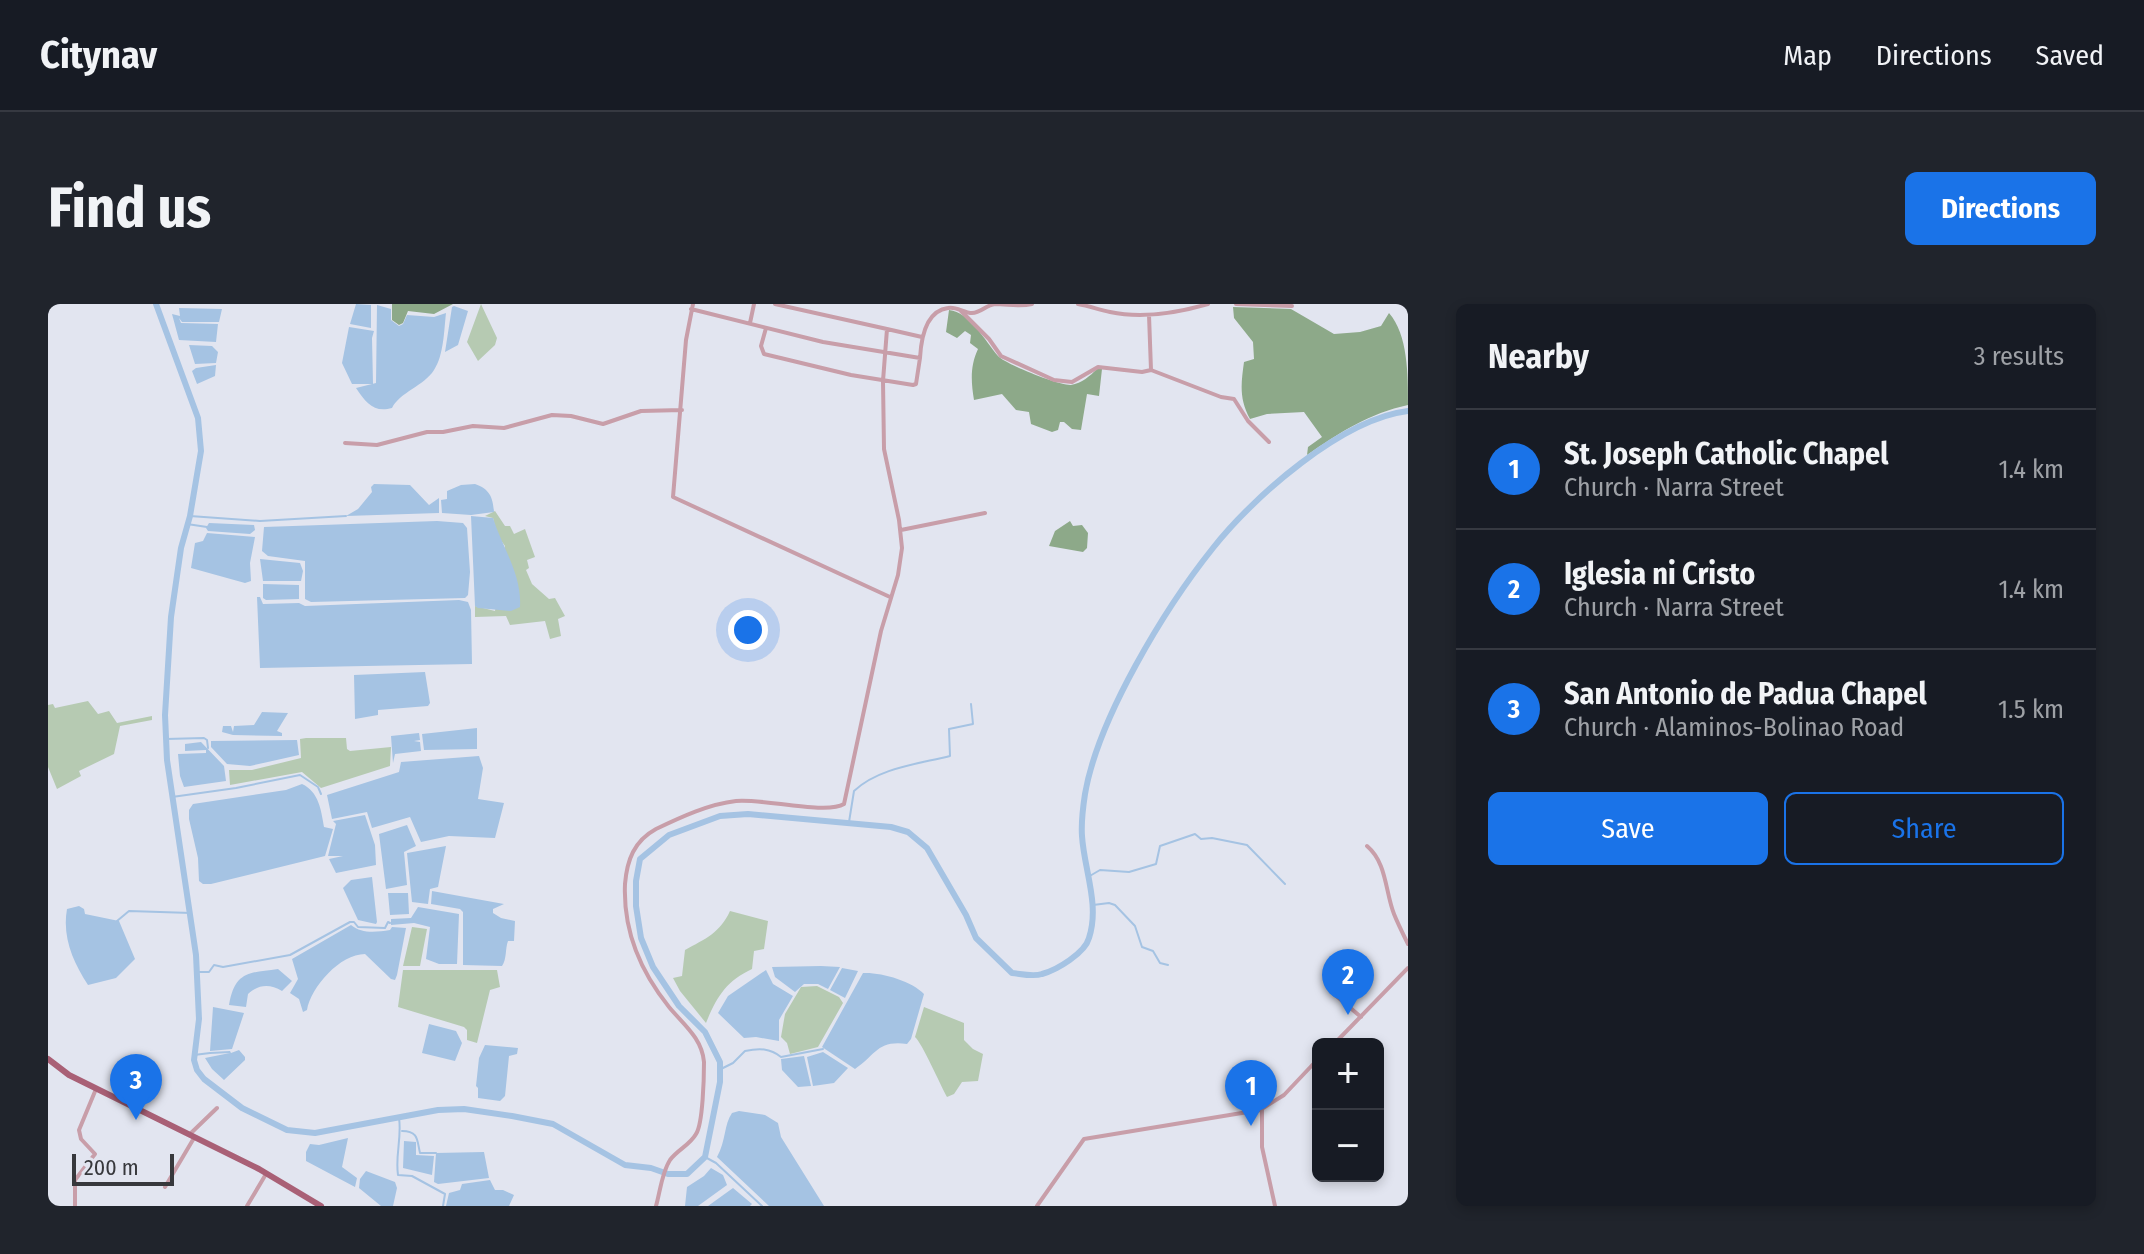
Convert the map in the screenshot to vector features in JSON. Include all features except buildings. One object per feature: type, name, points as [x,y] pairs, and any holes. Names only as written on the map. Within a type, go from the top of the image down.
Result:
[{"type":"main road","points":[[48,1059],[69,1075],[266,1173],[321,1206]]},
{"type":"street","points":[[750,323],[754,304]]},
{"type":"street","points":[[775,304],[922,337]]},
{"type":"street","points":[[766,328],[761,346],[764,354],[883,381],[915,385],[922,337],[931,319],[941,310],[950,307],[975,313],[995,304],[1020,307],[1032,304]]},
{"type":"street","points":[[1078,304],[1113,313],[1149,315],[1174,313],[1208,304]]},
{"type":"street","points":[[1236,304],[1292,306]]},
{"type":"street","points":[[890,597],[675,499],[672,492],[682,410],[686,340],[692,307],[766,328],[920,358]]},
{"type":"street","points":[[960,310],[1001,356],[1054,380],[1072,382],[1098,367],[1151,370],[1234,399],[1255,429],[1269,442]]},
{"type":"street","points":[[1149,315],[1151,370]]},
{"type":"street","points":[[656,1206],[669,1162],[696,1136],[699,1128],[704,1062],[699,1044],[660,994],[628,931],[625,908],[630,858],[640,840],[654,830],[688,814],[728,802],[827,808],[844,804],[900,561],[901,530],[884,449],[883,381],[887,329]]},
{"type":"street","points":[[345,443],[377,445],[430,432],[473,426],[504,428],[552,415],[603,424],[641,411],[682,410]]},
{"type":"street","points":[[901,530],[985,513]]},
{"type":"street","points":[[1367,846],[1378,859],[1392,910],[1408,944]]},
{"type":"street","points":[[1340,1038],[1408,968]]},
{"type":"street","points":[[1334,994],[1361,1017]]},
{"type":"street","points":[[1037,1206],[1084,1139],[1262,1109],[1284,1095],[1312,1065]]},
{"type":"street","points":[[75,1206],[75,1180],[95,1155],[93,1149],[81,1139],[79,1130],[96,1089]]},
{"type":"street","points":[[165,1187],[192,1136],[217,1108]]},
{"type":"street","points":[[1262,1109],[1262,1147],[1275,1206]]},
{"type":"street","points":[[247,1206],[266,1173]]},
{"type":"green space","points":[[392,304],[453,304],[434,314],[408,311],[399,325],[392,320]]},
{"type":"green space","points":[[481,304],[497,338],[495,345],[478,361],[467,342]]},
{"type":"green space","points":[[1233,307],[1291,309],[1334,334],[1381,326],[1389,313],[1403,344],[1408,405],[1368,419],[1307,455],[1308,447],[1322,437],[1304,412],[1267,414],[1250,419],[1242,398],[1242,384],[1244,362],[1254,359],[1253,342],[1234,318]]},
{"type":"green space","points":[[949,310],[970,321],[1003,360],[1033,374],[1071,385],[1102,369],[1099,396],[1087,394],[1081,430],[1072,429],[1064,422],[1060,422],[1058,430],[1052,432],[1031,424],[1029,412],[1016,410],[1002,394],[974,400],[972,374],[978,349],[970,343],[971,335],[965,331],[957,338],[946,332]]},
{"type":"green space","points":[[495,511],[514,534],[525,529],[535,557],[527,560],[529,568],[526,570],[532,584],[549,599],[555,598],[565,616],[558,619],[561,636],[550,639],[545,621],[510,625],[506,616],[475,617],[475,606],[495,611],[505,546],[497,535],[493,518],[485,516]]},
{"type":"green space","points":[[1070,521],[1073,526],[1082,525],[1088,533],[1087,548],[1083,552],[1049,546],[1055,531]]},
{"type":"green space","points":[[88,701],[98,714],[109,711],[117,723],[152,716],[152,720],[120,726],[114,754],[79,771],[81,776],[57,789],[48,767],[48,705],[53,704],[55,708]]},
{"type":"green space","points":[[346,738],[350,751],[391,747],[390,766],[321,788],[302,772],[230,785],[229,770],[252,770],[301,758],[300,739]]},
{"type":"green space","points":[[730,911],[768,921],[764,949],[754,951],[752,969],[723,991],[706,1023],[673,978],[682,976],[685,950],[717,930]]},
{"type":"green space","points":[[412,927],[427,929],[420,966],[403,966]]},
{"type":"green space","points":[[403,970],[497,970],[500,987],[490,990],[477,1043],[467,1040],[464,1027],[398,1007]]},
{"type":"green space","points":[[817,986],[839,997],[843,1003],[818,1047],[790,1054],[787,1043],[781,1037],[785,1014],[801,987]]},
{"type":"green space","points":[[924,1007],[964,1023],[964,1040],[983,1054],[978,1081],[962,1082],[954,1094],[947,1097],[915,1037]]},
{"type":"water","points":[[356,304],[371,305],[371,328],[350,324]]},
{"type":"water","points":[[377,305],[391,309],[391,320],[399,326],[407,315],[434,317],[446,313],[442,350],[434,370],[392,408],[386,409],[371,406],[356,388],[376,383]]},
{"type":"water","points":[[452,307],[468,311],[458,345],[445,352]]},
{"type":"water","points":[[179,308],[222,309],[219,322],[182,322],[179,318],[181,323],[218,324],[216,342],[179,340],[172,314],[180,316]]},
{"type":"water","points":[[349,327],[374,331],[373,384],[352,384],[342,363]]},
{"type":"water","points":[[189,345],[212,346],[218,352],[216,363],[195,364]]},
{"type":"water","points":[[216,365],[215,376],[197,384],[192,371]]},
{"type":"water","points":[[374,484],[410,485],[429,505],[439,498],[439,513],[346,516],[358,509],[372,492]]},
{"type":"water","points":[[475,484],[490,495],[494,512],[471,515],[442,513],[441,500],[447,499],[447,491],[461,485]]},
{"type":"water","points":[[471,516],[493,518],[515,572],[520,607],[511,611],[475,606]]},
{"type":"water","points":[[437,521],[463,523],[467,528],[470,572],[465,598],[311,602],[305,599],[305,561],[268,556],[262,551],[264,527]]},
{"type":"water","points":[[209,523],[254,525],[255,530],[250,534],[208,531]]},
{"type":"water","points":[[207,533],[255,537],[250,563],[251,581],[245,583],[191,568],[195,543],[203,541]]},
{"type":"water","points":[[260,559],[300,563],[303,571],[301,581],[263,581]]},
{"type":"water","points":[[263,584],[299,585],[299,599],[266,600],[263,598]]},
{"type":"water","points":[[257,597],[263,604],[299,603],[305,606],[468,602],[471,610],[472,664],[260,668]]},
{"type":"water","points":[[425,672],[428,706],[378,710],[378,715],[355,719],[354,675]]},
{"type":"water","points":[[262,712],[288,713],[277,731],[282,736],[222,732],[223,726],[231,726],[233,732],[234,726],[254,725]]},
{"type":"water","points":[[477,728],[477,749],[424,750],[422,734]]},
{"type":"water","points":[[419,733],[420,740],[414,741],[420,742],[421,751],[395,754],[393,763],[391,736]]},
{"type":"water","points":[[297,740],[299,755],[250,766],[227,764],[211,747],[211,741]]},
{"type":"water","points":[[201,742],[224,766],[226,781],[184,787],[178,754],[206,753],[206,750],[185,751],[185,744]]},
{"type":"water","points":[[479,756],[483,768],[478,799],[504,803],[495,838],[449,836],[421,842],[410,817],[372,828],[367,812],[332,819],[327,795],[399,772],[401,762]]},
{"type":"water","points":[[302,784],[316,797],[324,827],[333,829],[325,856],[211,884],[199,881],[198,858],[189,819],[193,804],[286,790]]},
{"type":"water","points":[[365,815],[375,845],[376,865],[336,873],[329,859],[343,856],[328,856],[336,824],[333,821]]},
{"type":"water","points":[[407,825],[416,846],[404,852],[407,885],[386,889],[379,834]]},
{"type":"water","points":[[446,846],[438,887],[430,889],[428,904],[412,902],[407,853]]},
{"type":"water","points":[[372,877],[376,924],[358,920],[343,888],[351,880]]},
{"type":"water","points":[[432,891],[504,904],[493,909],[493,913],[515,921],[514,941],[508,941],[502,966],[463,965],[463,912],[431,904]]},
{"type":"water","points":[[388,893],[408,893],[409,914],[390,915]]},
{"type":"water","points":[[79,906],[85,914],[119,921],[135,959],[116,978],[88,985],[78,967],[67,939],[66,919],[67,909]]},
{"type":"water","points":[[418,907],[459,914],[457,964],[439,964],[426,959],[430,927],[414,923],[391,925],[391,919],[411,918]]},
{"type":"water","points":[[351,925],[369,932],[390,930],[392,927],[406,928],[395,980],[365,954],[355,955],[328,973],[303,1012],[299,999],[290,993],[298,979],[292,959]]},
{"type":"water","points":[[772,967],[840,967],[828,989],[818,984],[804,984],[795,992],[775,977]]},
{"type":"water","points":[[842,968],[858,971],[845,998],[830,990]]},
{"type":"water","points":[[278,969],[292,981],[282,991],[269,986],[260,987],[248,994],[246,1007],[229,1005],[239,980],[251,973]]},
{"type":"water","points":[[766,970],[773,984],[793,996],[779,1020],[779,1041],[744,1038],[718,1013],[728,996]]},
{"type":"water","points":[[863,973],[896,978],[924,994],[907,1044],[883,1046],[855,1069],[822,1047]]},
{"type":"water","points":[[213,1007],[244,1013],[232,1049],[210,1051]]},
{"type":"water","points":[[429,1024],[456,1031],[462,1043],[455,1061],[422,1053]]},
{"type":"water","points":[[485,1045],[518,1048],[517,1054],[509,1056],[505,1096],[500,1101],[478,1098],[479,1058]]},
{"type":"water","points":[[239,1050],[245,1060],[224,1080],[205,1058],[230,1053],[210,1052],[231,1053]]},
{"type":"water","points":[[823,1052],[848,1068],[834,1083],[813,1086],[807,1057]]},
{"type":"water","points":[[804,1056],[811,1086],[798,1087],[782,1070],[781,1059]]},
{"type":"water","points":[[739,1111],[765,1115],[778,1123],[781,1137],[824,1206],[769,1206],[717,1157],[729,1117]]},
{"type":"water","points":[[348,1138],[342,1167],[357,1178],[355,1187],[306,1161],[310,1144]]},
{"type":"water","points":[[404,1141],[416,1142],[416,1155],[434,1156],[432,1175],[403,1168]]},
{"type":"water","points":[[484,1152],[489,1178],[434,1182],[436,1153]]},
{"type":"water","points":[[711,1168],[723,1175],[727,1185],[698,1206],[685,1206],[687,1187]]},
{"type":"water","points":[[366,1171],[395,1182],[397,1188],[393,1206],[381,1206],[359,1188],[360,1179]]},
{"type":"water","points":[[490,1180],[495,1190],[514,1195],[509,1206],[446,1206],[449,1193],[460,1190],[462,1184]]},
{"type":"water","points":[[733,1188],[752,1204],[708,1206]]},
{"type":"waterway","points":[[156,304],[198,418],[201,451],[181,548],[171,617],[165,715],[167,760],[196,955],[199,1019],[194,1060],[197,1070],[242,1108],[287,1130],[315,1133],[438,1110],[464,1109],[553,1124],[625,1165],[668,1174],[687,1174],[705,1157],[720,1082],[720,1062],[705,1032],[679,1006],[653,967],[641,938],[636,906],[640,859],[669,835],[720,816],[748,814],[891,827],[908,832],[927,848],[976,938],[1012,973],[1039,975],[1062,965],[1086,944],[1092,925],[1092,900],[1082,825],[1092,764],[1119,699],[1155,632],[1213,548],[1275,484],[1355,428],[1408,411]]},
{"type":"waterway","points":[[190,516],[260,521],[346,516]]},
{"type":"waterway","points":[[187,524],[207,527]]},
{"type":"waterway","points":[[849,822],[854,791],[864,783],[899,768],[950,756],[949,729],[973,724],[971,704]]},
{"type":"waterway","points":[[166,739],[204,738],[208,748]]},
{"type":"waterway","points":[[172,797],[300,775],[318,787],[321,794]]},
{"type":"waterway","points":[[1088,877],[1100,870],[1129,872],[1156,864],[1160,846],[1195,834],[1201,839],[1212,838],[1247,845],[1285,884]]},
{"type":"waterway","points":[[1093,905],[1115,905],[1135,926],[1142,947],[1153,951],[1160,963],[1168,965]]},
{"type":"waterway","points":[[117,921],[129,911],[191,913]]},
{"type":"waterway","points":[[198,972],[209,972],[214,965],[223,967],[290,955],[350,922],[358,927],[385,928],[390,923]]},
{"type":"waterway","points":[[721,1069],[745,1051],[755,1049],[773,1052],[781,1057],[823,1049]]},
{"type":"waterway","points":[[194,1055],[210,1053]]},
{"type":"waterway","points":[[399,1118],[398,1175],[412,1176],[445,1194],[443,1206]]},
{"type":"waterway","points":[[402,1131],[414,1135],[420,1153],[436,1153]]},
{"type":"waterway","points":[[705,1157],[716,1163],[762,1206]]},
{"type":"place","name":"Iglesia ni Cristo","points":[[1348,1015]]},
{"type":"place","name":"San Antonio de Padua Chapel","points":[[136,1120]]},
{"type":"place","name":"St. Joseph Catholic Chapel","points":[[1251,1126]]}]
